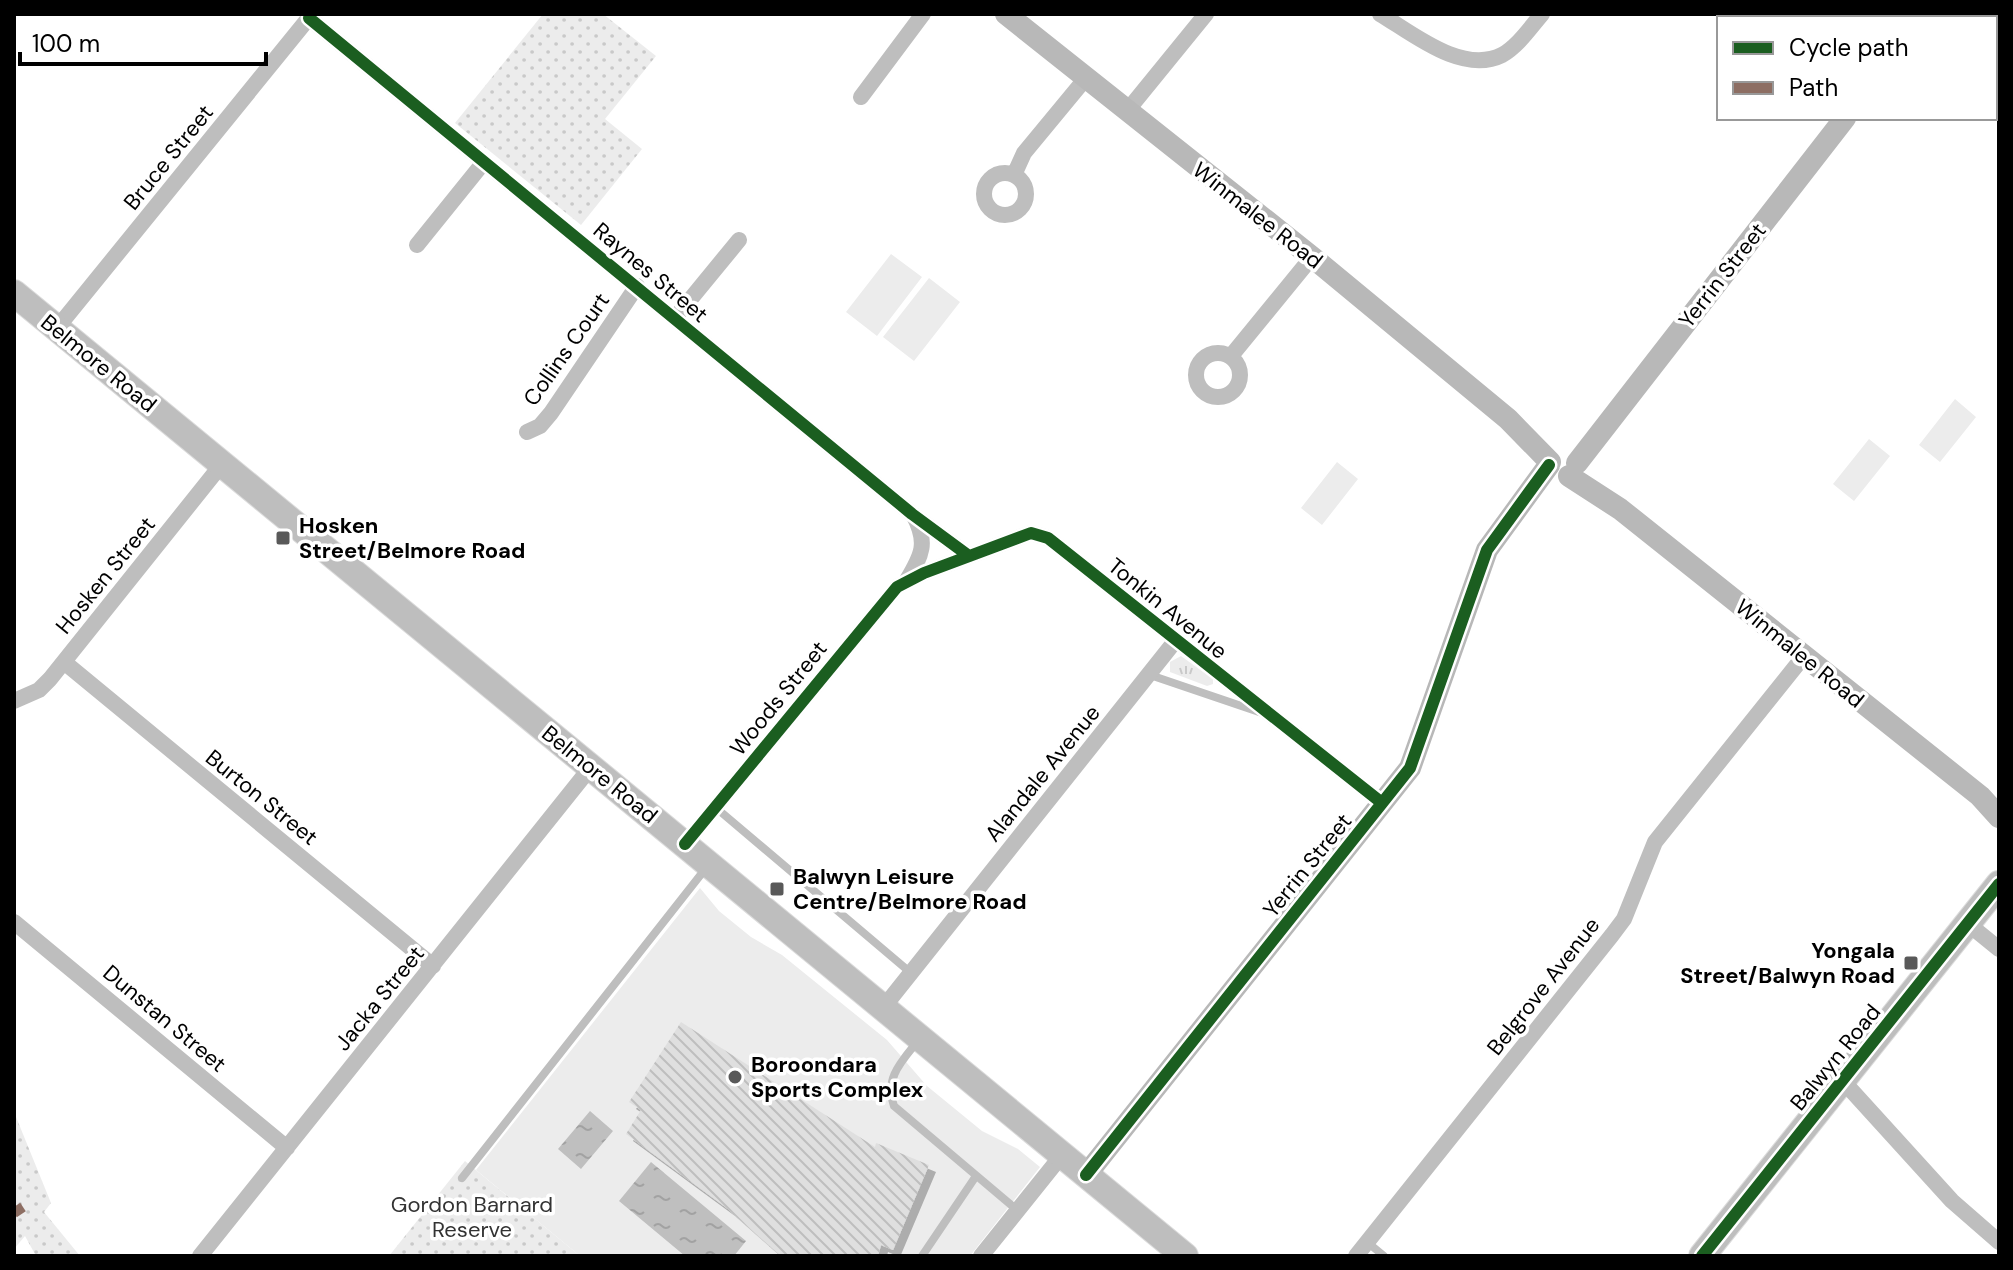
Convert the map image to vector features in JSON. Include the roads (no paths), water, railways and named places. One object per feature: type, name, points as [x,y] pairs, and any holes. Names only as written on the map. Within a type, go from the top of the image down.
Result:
[{"type":"main road","name":"Belmore Road","points":[[14,293],[1185,1256]]},
{"type":"main road","name":"Balwyn Road","points":[[1702,1256],[1999,884]]},
{"type":"street","points":[[861,97],[923,14]]},
{"type":"street","name":"Winmalee Road","points":[[1006,14],[1989,802],[1999,817]]},
{"type":"street","points":[[1127,111],[1206,14]]},
{"type":"street","points":[[1380,14],[1439,50],[1486,60],[1515,46],[1542,14]]},
{"type":"street","name":"Raynes Street","points":[[311,16],[912,514],[969,556]]},
{"type":"street","name":"Bruce Street","points":[[57,328],[311,16]]},
{"type":"street","points":[[1014,175],[1024,153],[1086,78]]},
{"type":"street","name":"Yerrin Street","points":[[1086,1175],[1414,760],[1487,550],[1525,501],[1598,433],[1843,120]]},
{"type":"street","points":[[417,245],[484,162]]},
{"type":"street","points":[[675,318],[739,240]]},
{"type":"street","points":[[1231,356],[1312,257]]},
{"type":"street","name":"Collins Court","points":[[527,432],[540,426],[551,413],[637,286]]},
{"type":"street","name":"Hosken Street","points":[[14,701],[39,690],[64,662],[222,464]]},
{"type":"street","points":[[907,580],[924,548],[922,532],[912,514]]},
{"type":"street","name":"Tonkin Avenue","points":[[907,580],[1031,533],[1044,535],[1382,803]]},
{"type":"street","name":"Woods Street","points":[[685,844],[884,600],[907,580]]},
{"type":"street","name":"Alandale Avenue","points":[[883,1008],[1176,640]]},
{"type":"street","name":"Belgrove Avenue","points":[[1356,1256],[1612,935],[1627,912],[1655,842],[1804,656]]},
{"type":"street","name":"Burton Street","points":[[64,662],[433,966]]},
{"type":"street","name":"Jacka Street","points":[[200,1256],[591,767]]},
{"type":"street","name":"Dunstan Street","points":[[14,922],[287,1148]]},
{"type":"street","points":[[1967,923],[1999,949]]},
{"type":"street","points":[[1842,1080],[1952,1201],[1999,1242]]},
{"type":"street","points":[[981,1256],[1062,1155]]},
{"type":"lane","points":[[1149,674],[1274,718]]},
{"type":"lane","points":[[715,807],[911,973]]},
{"type":"lane","points":[[462,1178],[709,865]]},
{"type":"lane","points":[[920,1038],[894,1072],[890,1093],[894,1106],[1018,1210]]},
{"type":"lane","points":[[922,1256],[976,1176]]},
{"type":"lane","points":[[1367,1242],[1384,1256]]},
{"type":"water","points":[[590,1111],[613,1131],[581,1169],[558,1149]]},
{"type":"water","points":[[651,1162],[746,1241],[734,1256],[685,1256],[619,1201]]},
{"type":"place","name":"Hosken Street/Belmore Road","points":[[283,538]]},
{"type":"place","name":"Balwyn Leisure Centre/Belmore Road","points":[[777,889]]},
{"type":"place","name":"Yongala Street/Balwyn Road","points":[[1911,963]]},
{"type":"place","name":"Boroondara Sports Complex","points":[[735,1077]]},
{"type":"park label","name":"Gordon Barnard Reserve","points":[[472,1216]]}]
